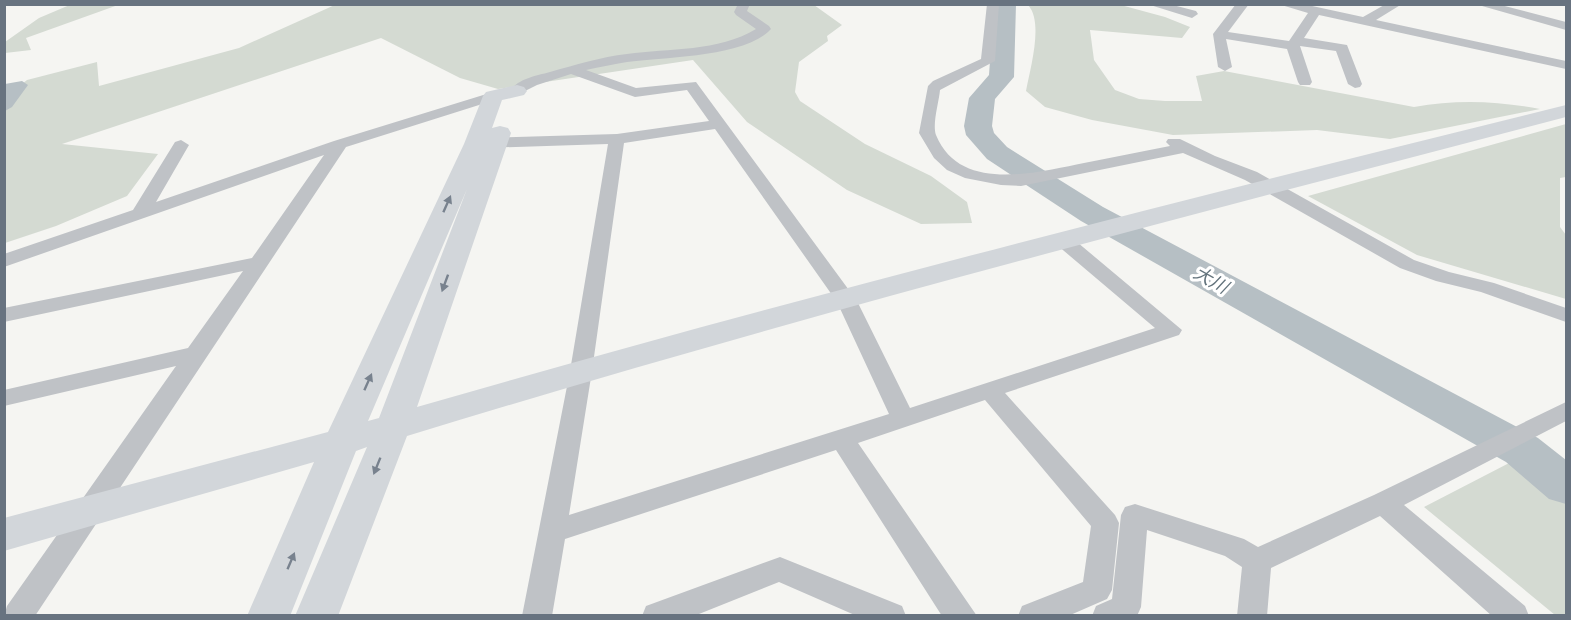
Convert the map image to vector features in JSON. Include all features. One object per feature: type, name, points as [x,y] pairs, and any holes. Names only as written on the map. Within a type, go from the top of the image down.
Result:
[{"type":"street","points":[[4,261],[340,144],[505,94],[533,82],[572,70],[620,59],[711,48],[747,39],[765,29],[741,12],[744,4]]},
{"type":"street","points":[[993,4],[988,61],[933,88],[927,133],[944,160],[956,167],[993,180],[1028,180],[1178,144],[1289,196],[1407,264],[1443,277],[1487,287],[1566,315]]},
{"type":"street","points":[[1153,4],[1192,14]]},
{"type":"street","points":[[1184,25],[1202,4]]},
{"type":"street","points":[[1225,67],[1219,34],[1243,4]]},
{"type":"street","points":[[1284,4],[1566,65]]},
{"type":"street","points":[[1365,21],[1396,4]]},
{"type":"street","points":[[1480,4],[1566,26]]},
{"type":"street","points":[[1530,17],[1548,4]]},
{"type":"street","points":[[1305,81],[1294,44],[1315,11]]},
{"type":"street","points":[[1219,34],[1342,48],[1355,84]]},
{"type":"street","points":[[572,70],[635,93],[691,85],[847,301],[903,418]]},
{"type":"street","points":[[268,615],[342,440],[485,143],[505,94]]},
{"type":"street","points":[[4,535],[393,427],[581,371],[1077,237],[1566,111]]},
{"type":"street","points":[[485,143],[617,139],[718,124]]},
{"type":"street","points":[[537,615],[581,371],[617,139]]},
{"type":"street","points":[[316,615],[393,427],[485,143]]},
{"type":"street","points":[[18,615],[340,144]]},
{"type":"street","points":[[141,212],[181,145]]},
{"type":"street","points":[[552,532],[1171,330],[1077,237]]},
{"type":"street","points":[[4,315],[259,262]]},
{"type":"street","points":[[4,398],[197,354]]},
{"type":"street","points":[[989,390],[1105,523],[1097,590],[1033,615]]},
{"type":"street","points":[[1257,561],[1383,503],[1566,411]]},
{"type":"street","points":[[842,439],[958,614],[962,615]]},
{"type":"street","points":[[1383,503],[1514,615]]},
{"type":"street","points":[[1107,615],[1126,607],[1135,515],[1234,548],[1257,561]]},
{"type":"street","points":[[1252,615],[1257,561]]},
{"type":"street","points":[[657,615],[780,569],[891,615]]},
{"type":"shaded area","points":[[72,4],[118,5],[26,38],[31,50],[5,53],[5,42],[39,18]]},
{"type":"shaded area","points":[[337,4],[814,5],[842,25],[827,36],[828,41],[799,62],[795,92],[800,101],[865,144],[931,176],[967,202],[972,223],[921,224],[847,190],[747,122],[693,60],[498,89],[460,78],[381,38],[62,144],[158,154],[127,196],[56,226],[5,243],[5,98],[27,80],[97,62],[99,86],[239,48]]},
{"type":"shaded area","points":[[1117,4],[1165,17],[1190,27],[1182,38],[1090,30],[1094,60],[1115,90],[1139,99],[1202,101],[1196,76],[1224,71],[1414,107],[1477,102],[1540,109],[1390,139],[1317,130],[1173,135],[1092,120],[1045,107],[1026,91],[1033,59],[1035,34],[1033,13],[1028,5]]},
{"type":"shaded area","points":[[22,81],[28,85],[12,107],[5,111],[5,84]]},
{"type":"shaded area","points":[[1566,124],[1566,177],[1560,178],[1560,227],[1566,235],[1566,299],[1417,255],[1308,196]]},
{"type":"shaded area","points":[[1513,461],[1566,501],[1566,615],[1555,615],[1424,507]]},
{"type":"waterway","name":"大川","points":[[1005,4],[1001,77],[982,98],[978,126],[980,135],[997,153],[1092,214],[1522,450],[1566,486]]}]
